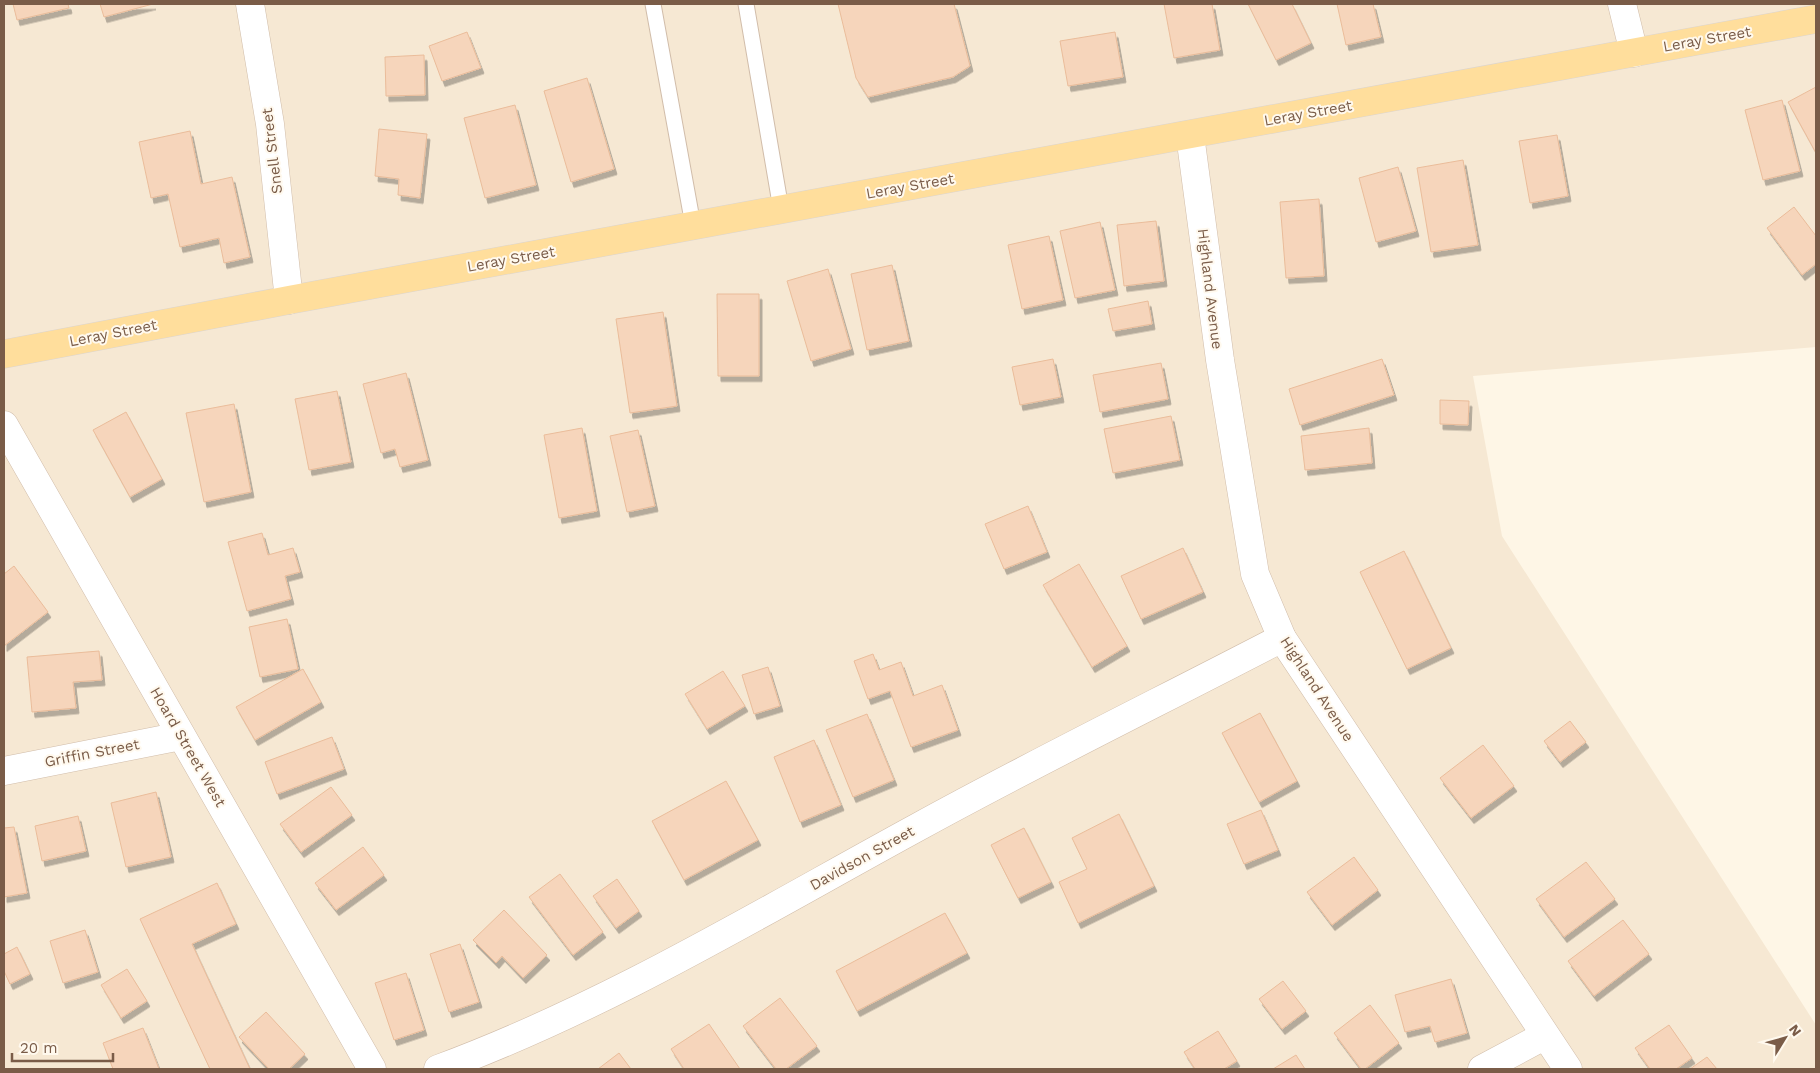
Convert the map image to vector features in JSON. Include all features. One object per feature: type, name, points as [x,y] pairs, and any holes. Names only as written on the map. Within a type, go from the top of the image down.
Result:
[{"type":"main road","name":"Leray Street","points":[[4,354],[693,225],[1634,53],[1809,15]]},
{"type":"street","name":"Snell Street","points":[[250,4],[270,124],[289,300]]},
{"type":"street","points":[[1622,4],[1634,53]]},
{"type":"street","name":"Highland Avenue","points":[[1190,135],[1220,360],[1256,574],[1282,638],[1544,1036],[1568,1069]]},
{"type":"street","name":"Hoard Street West","points":[[4,425],[372,1069]]},
{"type":"street","name":"Davidson Street","points":[[438,1069],[506,1044],[632,985],[921,826],[1282,638]]},
{"type":"street","name":"Griffin Street","points":[[4,771],[181,736]]},
{"type":"street","points":[[1482,1069],[1544,1036]]},
{"type":"lane","points":[[654,4],[693,225]]},
{"type":"lane","points":[[746,4],[781,210]]},
{"type":"shaded area","points":[[4,4],[1816,4],[1816,347],[1473,376],[1502,536],[1816,1025],[1816,1069],[4,1069]]},
{"type":"building","points":[[13,4],[68,4],[69,8],[17,20]]},
{"type":"building","points":[[100,4],[153,4],[104,17]]},
{"type":"building","points":[[838,4],[954,4],[970,66],[953,77],[868,97],[856,78]]},
{"type":"building","points":[[1164,4],[1212,4],[1220,50],[1174,58]]},
{"type":"building","points":[[1248,4],[1292,4],[1311,43],[1276,60]]},
{"type":"building","points":[[1337,4],[1373,4],[1381,37],[1346,45]]},
{"type":"building","points":[[467,32],[481,68],[442,81],[429,46]]},
{"type":"building","points":[[1115,32],[1123,77],[1068,86],[1060,41]]},
{"type":"building","points":[[424,55],[425,95],[386,96],[385,57]]},
{"type":"building","points":[[587,78],[614,169],[571,182],[544,91]]},
{"type":"building","points":[[1816,87],[1816,153],[1788,102]]},
{"type":"building","points":[[1782,100],[1800,171],[1763,180],[1745,110]]},
{"type":"building","points":[[515,105],[536,185],[485,198],[464,118]]},
{"type":"building","points":[[379,129],[427,134],[420,198],[398,195],[399,179],[375,176]]},
{"type":"building","points":[[190,131],[201,184],[232,177],[250,257],[224,263],[219,238],[180,247],[168,194],[151,198],[139,142]]},
{"type":"building","points":[[1557,135],[1568,196],[1530,203],[1519,141]]},
{"type":"building","points":[[1463,160],[1478,245],[1431,252],[1417,168]]},
{"type":"building","points":[[1398,167],[1416,231],[1376,242],[1359,178]]},
{"type":"building","points":[[1319,199],[1324,276],[1286,278],[1280,202]]},
{"type":"building","points":[[1794,207],[1816,236],[1816,264],[1802,275],[1767,228]]},
{"type":"building","points":[[1156,221],[1164,281],[1124,286],[1117,225]]},
{"type":"building","points":[[1100,222],[1115,290],[1075,298],[1060,231]]},
{"type":"building","points":[[1049,236],[1063,300],[1022,309],[1008,245]]},
{"type":"building","points":[[892,265],[909,341],[867,350],[851,274]]},
{"type":"building","points":[[828,269],[851,349],[811,361],[787,281]]},
{"type":"building","points":[[717,294],[759,294],[759,376],[718,376]]},
{"type":"building","points":[[1148,301],[1152,324],[1113,331],[1108,309]]},
{"type":"building","points":[[663,312],[677,406],[630,413],[616,319]]},
{"type":"building","points":[[1053,359],[1061,397],[1020,405],[1012,367]]},
{"type":"building","points":[[1382,359],[1394,395],[1300,425],[1289,389]]},
{"type":"building","points":[[1161,363],[1168,399],[1100,412],[1093,375]]},
{"type":"building","points":[[406,373],[428,460],[400,467],[395,449],[381,453],[363,384]]},
{"type":"building","points":[[337,391],[351,462],[309,470],[295,399]]},
{"type":"building","points":[[1440,400],[1469,401],[1468,425],[1440,424]]},
{"type":"building","points":[[234,404],[251,492],[204,502],[186,413]]},
{"type":"building","points":[[126,412],[162,479],[130,497],[93,430]]},
{"type":"building","points":[[1171,416],[1180,460],[1113,473],[1104,429]]},
{"type":"building","points":[[582,428],[597,511],[559,518],[544,435]]},
{"type":"building","points":[[1369,428],[1372,463],[1305,470],[1301,436]]},
{"type":"building","points":[[638,430],[655,506],[627,512],[610,436]]},
{"type":"building","points":[[1028,506],[1047,552],[1004,569],[985,524]]},
{"type":"building","points":[[262,533],[268,555],[293,548],[300,572],[285,576],[291,599],[247,611],[228,542]]},
{"type":"building","points":[[1183,548],[1203,592],[1141,619],[1121,576]]},
{"type":"building","points":[[1404,551],[1451,648],[1407,669],[1360,572]]},
{"type":"building","points":[[1079,564],[1127,646],[1092,667],[1043,585]]},
{"type":"building","points":[[14,566],[48,612],[4,646],[4,574]]},
{"type":"building","points":[[287,619],[298,669],[260,677],[249,627]]},
{"type":"building","points":[[99,651],[102,680],[73,682],[76,708],[32,712],[27,657]]},
{"type":"building","points":[[873,654],[879,670],[901,662],[913,696],[942,685],[958,730],[911,747],[890,691],[868,699],[854,661]]},
{"type":"building","points":[[768,667],[780,706],[754,714],[742,675]]},
{"type":"building","points":[[303,669],[321,702],[255,740],[236,707]]},
{"type":"building","points":[[723,671],[745,706],[707,729],[685,694]]},
{"type":"building","points":[[1260,713],[1297,781],[1259,802],[1222,733]]},
{"type":"building","points":[[867,714],[894,780],[853,797],[826,730]]},
{"type":"building","points":[[1570,721],[1586,742],[1560,762],[1544,741]]},
{"type":"building","points":[[332,737],[344,769],[277,794],[265,762]]},
{"type":"building","points":[[814,740],[841,805],[800,822],[774,757]]},
{"type":"building","points":[[1483,745],[1514,786],[1471,818],[1440,778]]},
{"type":"building","points":[[726,781],[758,840],[684,880],[652,821]]},
{"type":"building","points":[[331,787],[352,815],[301,852],[280,824]]},
{"type":"building","points":[[156,792],[171,857],[126,867],[111,803]]},
{"type":"building","points":[[1261,810],[1278,850],[1244,864],[1227,824]]},
{"type":"building","points":[[1119,814],[1154,886],[1078,923],[1059,882],[1087,869],[1072,838]]},
{"type":"building","points":[[78,816],[86,851],[42,861],[35,826]]},
{"type":"building","points":[[14,827],[27,893],[4,897],[4,828]]},
{"type":"building","points":[[1024,828],[1051,882],[1018,898],[991,845]]},
{"type":"building","points":[[363,847],[384,875],[336,910],[315,883]]},
{"type":"building","points":[[1354,857],[1378,890],[1332,925],[1307,892]]},
{"type":"building","points":[[1586,862],[1615,899],[1564,937],[1536,899]]},
{"type":"building","points":[[560,874],[603,932],[573,955],[529,897]]},
{"type":"building","points":[[617,879],[639,911],[616,928],[593,896]]},
{"type":"building","points":[[217,883],[236,924],[192,944],[250,1069],[210,1069],[140,919]]},
{"type":"building","points":[[504,910],[547,955],[523,978],[502,956],[496,963],[473,940]]},
{"type":"building","points":[[945,913],[967,953],[857,1011],[836,971]]},
{"type":"building","points":[[1623,920],[1649,954],[1594,996],[1568,961]]},
{"type":"building","points":[[85,930],[98,972],[63,983],[50,941]]},
{"type":"building","points":[[460,944],[479,1002],[449,1012],[430,954]]},
{"type":"building","points":[[17,947],[30,974],[10,984],[4,971],[4,954]]},
{"type":"building","points":[[127,969],[147,1001],[121,1018],[101,985]]},
{"type":"building","points":[[406,973],[424,1030],[394,1040],[375,983]]},
{"type":"building","points":[[1451,979],[1467,1033],[1435,1042],[1430,1026],[1405,1032],[1395,995]]},
{"type":"building","points":[[1283,981],[1306,1011],[1282,1029],[1259,999]]},
{"type":"building","points":[[780,998],[817,1046],[786,1069],[776,1069],[743,1026]]},
{"type":"building","points":[[1370,1005],[1399,1043],[1365,1069],[1361,1069],[1334,1033]]},
{"type":"building","points":[[266,1012],[305,1054],[289,1069],[269,1069],[239,1037]]},
{"type":"building","points":[[709,1024],[740,1069],[684,1069],[671,1049]]},
{"type":"building","points":[[1669,1025],[1692,1058],[1676,1069],[1650,1069],[1635,1048]]},
{"type":"building","points":[[143,1028],[159,1069],[113,1069],[103,1043]]},
{"type":"building","points":[[1218,1031],[1237,1061],[1224,1069],[1195,1069],[1184,1052]]},
{"type":"building","points":[[619,1053],[631,1069],[598,1069]]},
{"type":"building","points":[[1296,1055],[1305,1069],[1273,1069]]},
{"type":"building","points":[[1707,1057],[1717,1069],[1690,1069]]}]
